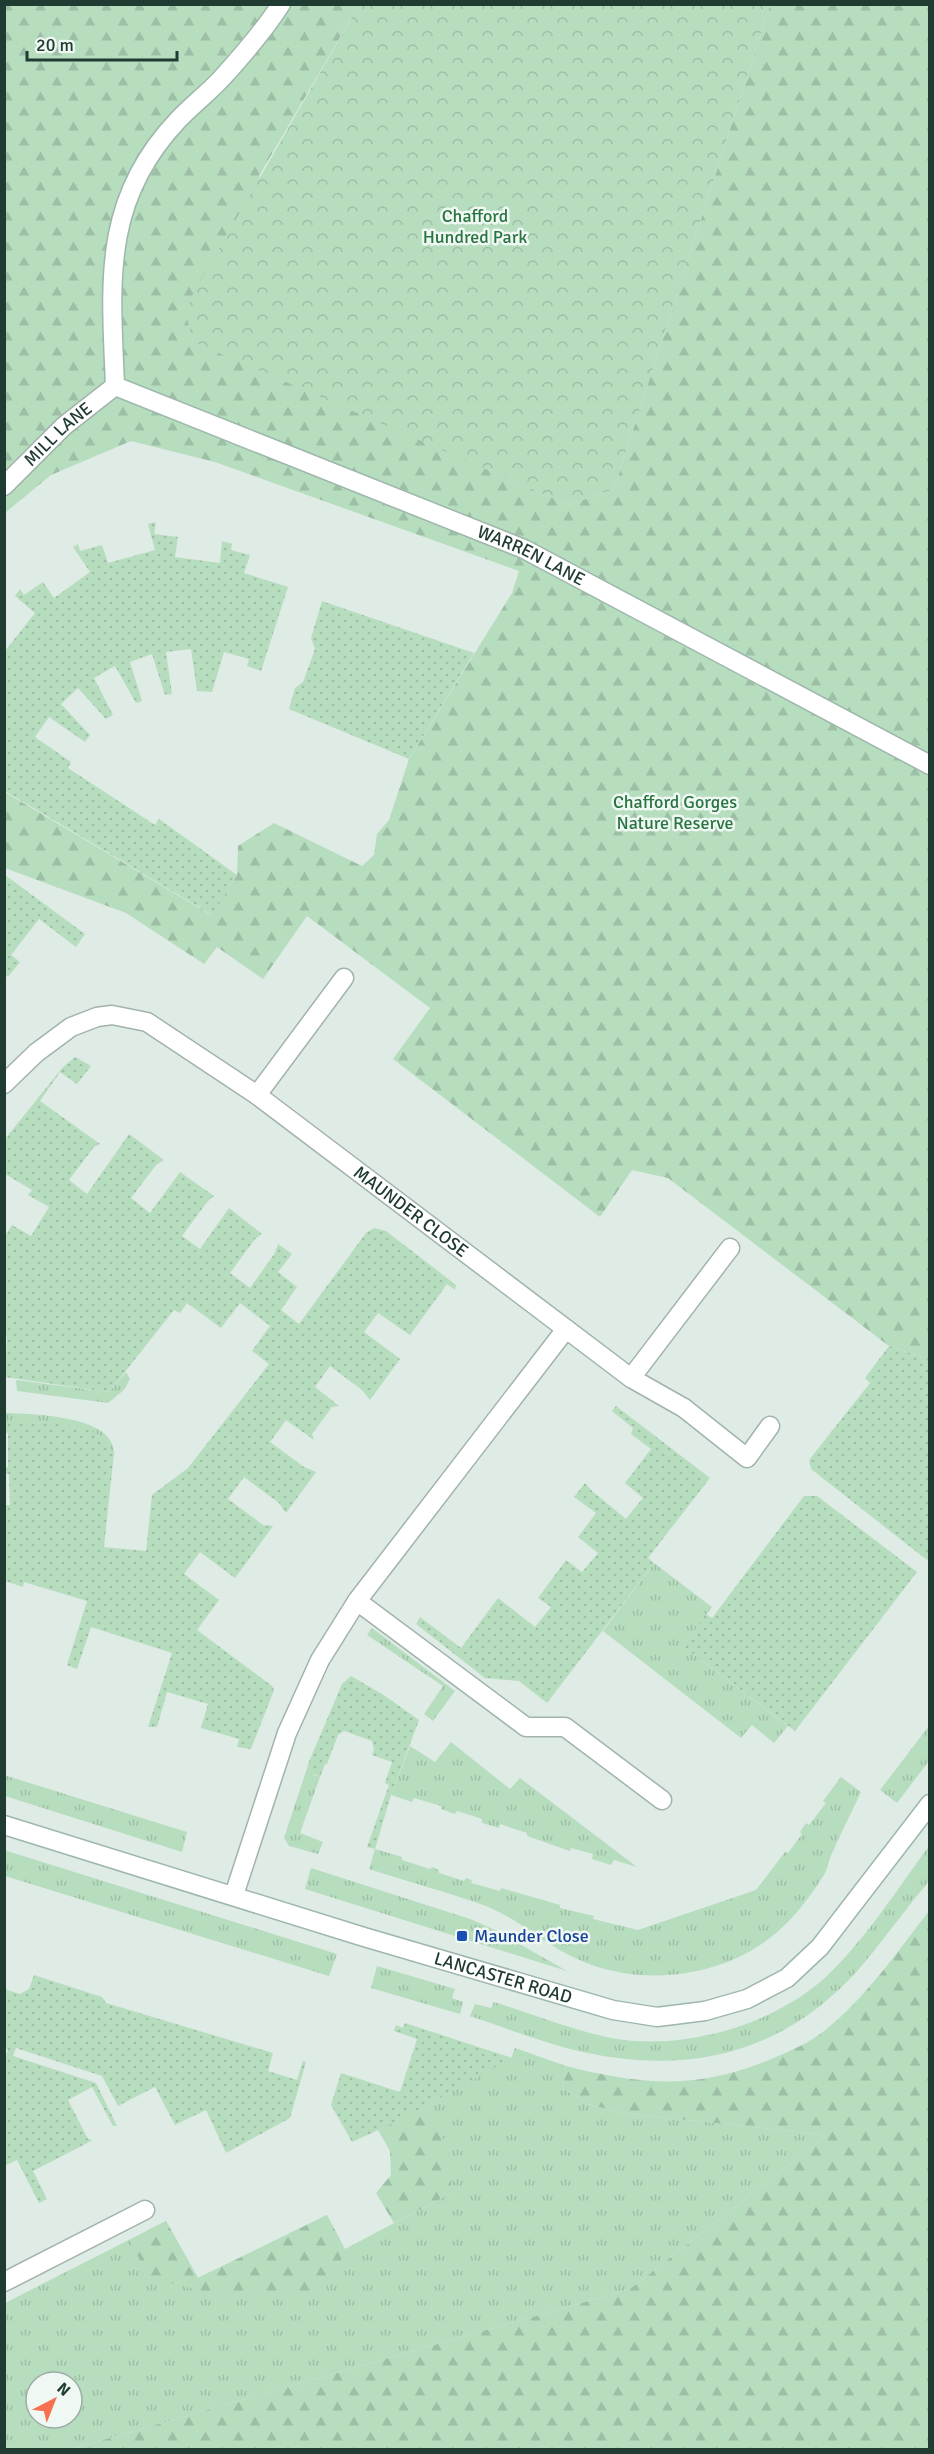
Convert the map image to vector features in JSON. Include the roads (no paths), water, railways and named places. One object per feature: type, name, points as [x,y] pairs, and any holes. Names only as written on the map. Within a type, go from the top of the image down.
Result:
[{"type":"street","points":[[115,386],[113,264],[124,202],[150,154],[177,121],[220,80],[269,22],[281,4]]},
{"type":"street","name":"MILL LANE","points":[[4,486],[64,426],[115,386]]},
{"type":"street","name":"WARREN LANE","points":[[115,386],[524,549],[930,765]]},
{"type":"street","points":[[257,1095],[344,978]]},
{"type":"street","name":"MAUNDER CLOSE","points":[[4,1084],[36,1053],[59,1035],[85,1022],[112,1015],[136,1018],[158,1027],[257,1095],[631,1378],[684,1408],[747,1458],[770,1426]]},
{"type":"street","points":[[631,1378],[730,1248]]},
{"type":"street","points":[[234,1895],[287,1732],[320,1660],[357,1601],[566,1329]]},
{"type":"street","points":[[357,1601],[526,1727],[565,1728],[662,1800]]},
{"type":"street","name":"LANCASTER ROAD","points":[[4,1826],[234,1895],[364,1937],[613,2010],[657,2017],[705,2012],[747,1999],[787,1978],[820,1947],[930,1804]]},
{"type":"street","points":[[4,2282],[146,2210]]},
{"type":"place","name":"Maunder Close","points":[[462,1936]]},
{"type":"park label","name":"Chafford Hundred Park","points":[[475,226]]},
{"type":"park label","name":"Chafford Gorges Nature Reserve","points":[[675,812]]}]
